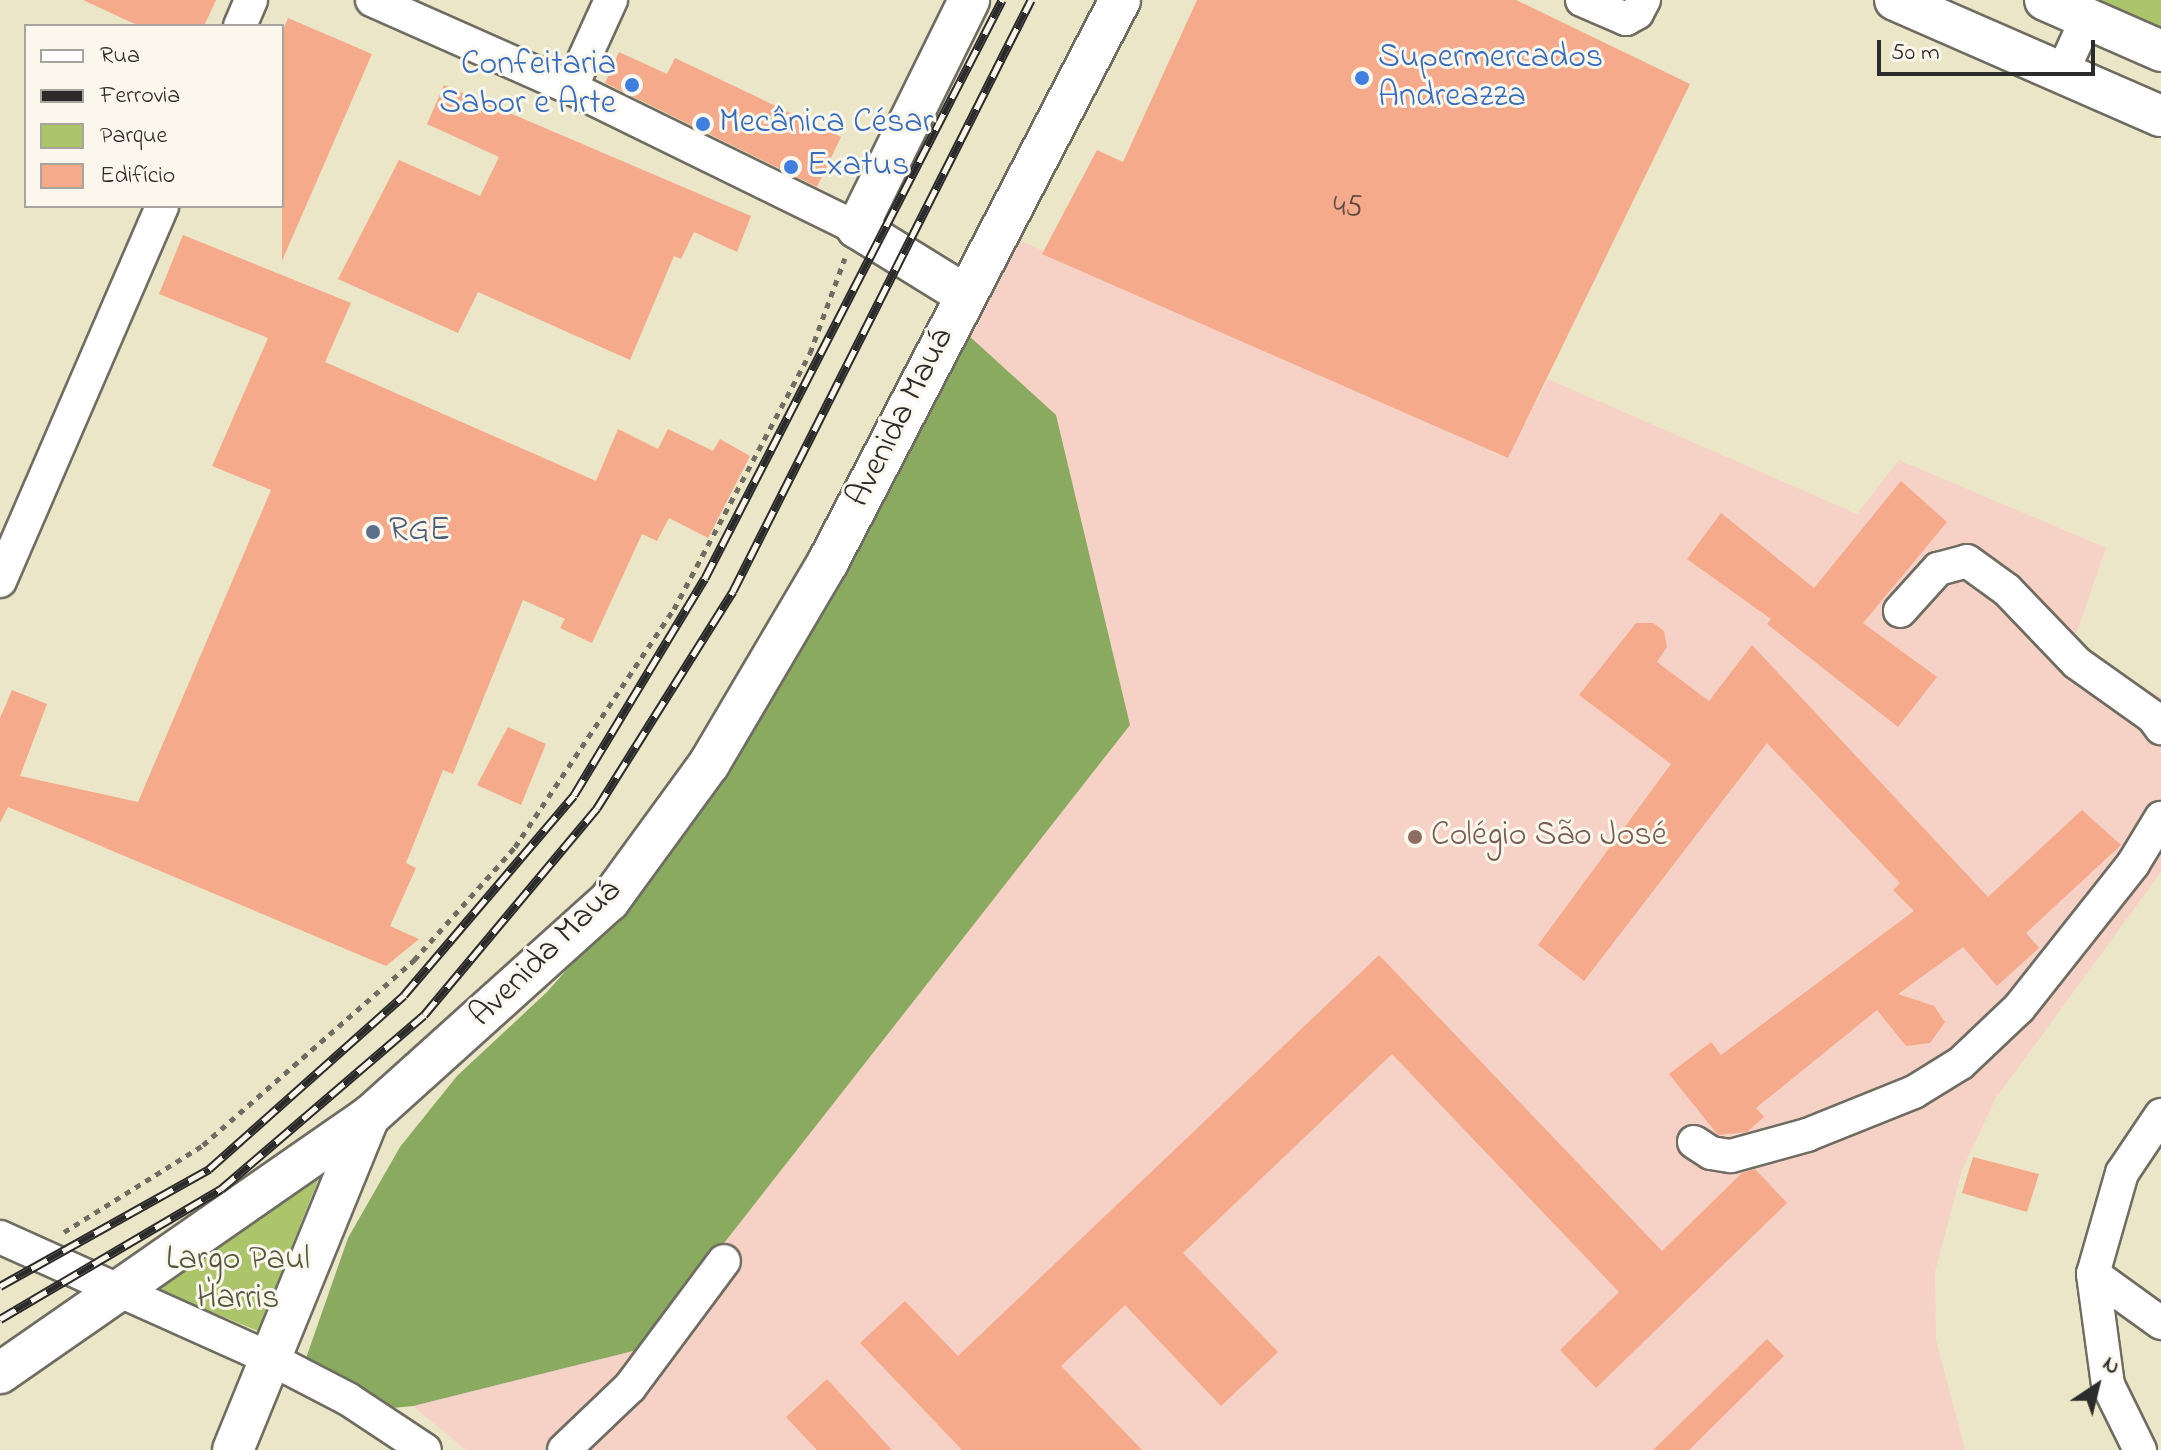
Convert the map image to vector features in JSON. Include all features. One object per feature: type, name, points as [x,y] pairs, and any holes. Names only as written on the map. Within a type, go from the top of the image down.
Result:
[{"type":"main road","points":[[857,228],[969,0]]},
{"type":"main road","name":"Avenida Mauá","points":[[0,1373],[117,1291],[196,1241],[369,1117],[609,901],[700,776],[828,562],[964,294],[1120,0]]},
{"type":"main road","points":[[1895,0],[2161,116]]},
{"type":"main road","points":[[2045,0],[2161,51]]},
{"type":"main road","name":"Avenida Mauá","points":[[857,228],[964,294]]},
{"type":"main road","points":[[233,1450],[369,1117]]},
{"type":"street","points":[[241,24],[251,0]]},
{"type":"street","points":[[372,0],[571,88],[857,228]]},
{"type":"street","points":[[571,88],[611,0]]},
{"type":"street","points":[[1582,0],[1626,19],[1637,13],[1644,0]]},
{"type":"street","points":[[2062,73],[2087,18]]},
{"type":"street","points":[[0,581],[11,523],[161,208]]},
{"type":"street","points":[[1900,611],[1938,569],[1967,561],[2007,590],[2077,663],[2153,717],[2161,728]]},
{"type":"street","points":[[1694,1142],[1711,1153],[1731,1156],[1766,1147],[1860,1116],[1961,1063],[2019,1008],[2133,864],[2161,818]]},
{"type":"street","points":[[2140,1450],[2108,1385],[2093,1274],[2122,1173],[2161,1115]]},
{"type":"street","points":[[0,1237],[269,1358],[348,1399],[425,1450]]},
{"type":"street","points":[[564,1450],[630,1387],[724,1261]]},
{"type":"street","points":[[2093,1274],[2161,1323]]},
{"type":"path","points":[[30,1251],[203,1145],[414,960],[515,847],[674,609],[810,353],[857,228]]},
{"type":"shaded area","name":"Colégio São José","points":[[1017,239],[1507,458],[1548,379],[1857,514],[1899,460],[2106,548],[2069,654],[2161,696],[2161,872],[1996,1098],[1962,1170],[1935,1272],[1936,1340],[1965,1450],[466,1450],[413,1406],[372,1410],[348,1238],[400,1147],[457,1076],[547,992],[615,915]]},
{"type":"green space","points":[[2069,0],[2161,0],[2161,41]]},
{"type":"green space","points":[[967,334],[1056,415],[1130,725],[641,1349],[413,1406],[372,1410],[305,1361],[348,1238],[400,1147],[457,1076],[547,992],[615,915]]},
{"type":"green space","name":"Largo Paul Harris","points":[[319,1178],[258,1331],[154,1288]]},
{"type":"building","points":[[83,0],[216,0],[205,24],[135,24]]},
{"type":"building","points":[[1197,0],[1516,0],[1690,84],[1508,458],[1042,254],[1097,150],[1123,162]]},
{"type":"building","points":[[288,18],[372,54],[282,261],[284,208],[284,28]]},
{"type":"building","points":[[619,52],[667,74],[675,58],[841,137],[817,187],[605,83]]},
{"type":"building","points":[[444,85],[751,216],[737,252],[694,232],[681,259],[674,256],[630,360],[478,292],[458,333],[338,279],[399,160],[480,196],[499,157],[427,124]]},
{"type":"building","points":[[183,235],[351,303],[325,362],[596,481],[618,429],[658,449],[668,429],[713,451],[720,439],[750,456],[708,538],[669,518],[657,541],[642,534],[592,643],[560,628],[565,619],[523,600],[453,774],[443,770],[406,863],[416,868],[390,926],[419,939],[386,966],[8,807],[0,823],[0,718],[12,690],[47,704],[20,776],[138,802],[271,490],[212,466],[268,338],[159,294]]},
{"type":"building","points":[[1901,481],[1947,522],[1863,623],[1937,677],[1898,727],[1767,624],[1771,619],[1687,559],[1721,513],[1814,588]]},
{"type":"building","points":[[1636,623],[1653,623],[1664,631],[1667,647],[1657,662],[1709,701],[1752,645],[1988,897],[2082,810],[2121,845],[2026,933],[2039,948],[1997,986],[1963,947],[1898,994],[1934,1006],[1945,1022],[1930,1043],[1906,1046],[1877,1010],[1756,1108],[1764,1117],[1747,1132],[1718,1135],[1669,1074],[1711,1042],[1721,1055],[1914,911],[1893,890],[1900,883],[1767,743],[1584,981],[1538,945],[1671,764],[1579,695]]},
{"type":"building","points":[[508,727],[546,744],[521,805],[477,785]]},
{"type":"building","points":[[1379,955],[1662,1251],[1742,1173],[1755,1169],[1787,1203],[1596,1388],[1560,1350],[1619,1292],[1392,1054],[1183,1253],[1278,1352],[1221,1406],[1125,1305],[1061,1366],[1142,1450],[962,1450],[860,1343],[905,1301],[958,1356]]},
{"type":"building","points":[[1973,1157],[2039,1174],[2027,1212],[1962,1193]]},
{"type":"building","points":[[1767,1339],[1784,1356],[1689,1450],[1653,1450]]},
{"type":"building","points":[[827,1379],[892,1450],[817,1450],[786,1417]]},
{"type":"railway","points":[[0,1286],[209,1169],[404,995],[574,795],[705,578],[1002,0]]},
{"type":"railway","points":[[0,1319],[221,1189],[424,1015],[597,808],[733,591],[1031,0]]},
{"type":"place","name":"Supermercados Andreazza","points":[[1362,78]]},
{"type":"place","name":"Confeitaria Sabor e Arte","points":[[632,85]]},
{"type":"place","name":"Mecânica César","points":[[703,124]]},
{"type":"place","name":"Exatus","points":[[791,167]]},
{"type":"place","name":"RGE","points":[[373,532]]},
{"type":"place","name":"Colégio São José","points":[[1415,837]]}]
